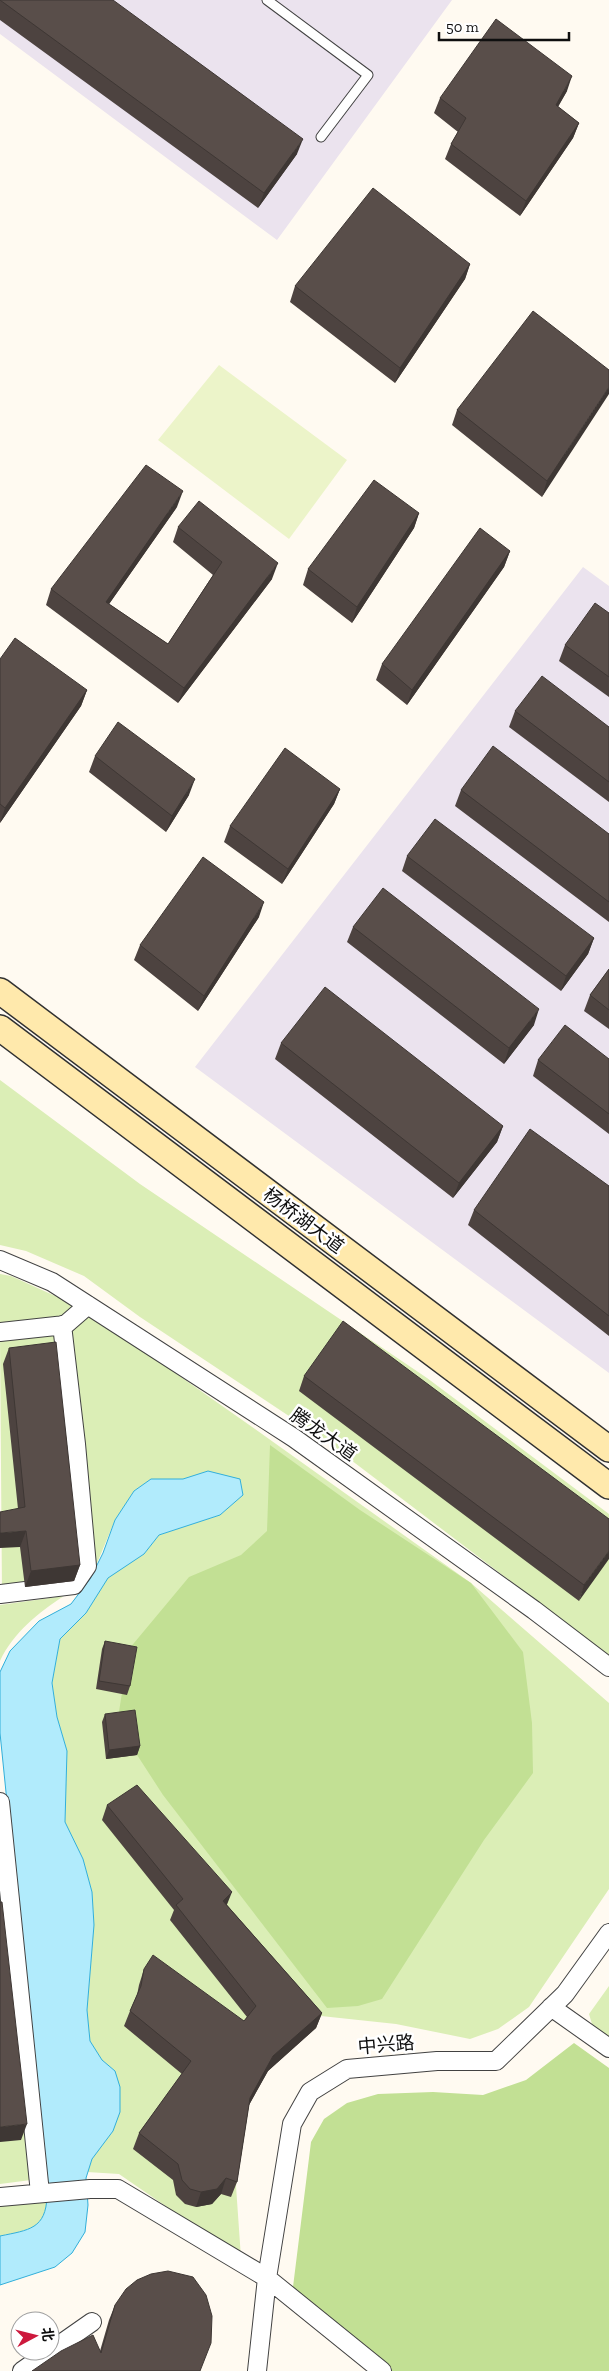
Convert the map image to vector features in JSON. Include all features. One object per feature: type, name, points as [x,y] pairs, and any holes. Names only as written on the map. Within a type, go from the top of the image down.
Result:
[{"type":"main road","name":"杨桥湖大道","points":[[0,990],[609,1449]]},
{"type":"main road","name":"杨桥湖大道","points":[[0,1028],[609,1486]]},
{"type":"street","name":"腾龙大道","points":[[0,1260],[52,1282],[294,1438],[534,1610],[609,1667]]},
{"type":"street","points":[[0,1332],[65,1325],[88,1305]]},
{"type":"street","points":[[0,1594],[74,1585],[87,1566],[76,1444],[62,1325]]},
{"type":"street","points":[[0,1802],[3,1878],[42,2192]]},
{"type":"street","name":"中兴路","points":[[257,2371],[267,2278],[292,2124],[310,2092],[347,2069],[437,2061],[496,2061],[565,1994],[609,1933]]},
{"type":"street","points":[[551,2008],[609,2048]]},
{"type":"street","points":[[0,2197],[42,2192],[118,2189],[267,2278],[382,2371]]},
{"type":"street","points":[[22,2371],[92,2322]]},
{"type":"lane","points":[[267,0],[368,75],[320,137]]},
{"type":"shaded area","points":[[0,0],[452,0],[277,240],[0,34]]},
{"type":"shaded area","points":[[583,567],[609,586],[609,1373],[195,1067]]},
{"type":"green space","points":[[219,365],[347,460],[289,539],[158,440]]},
{"type":"green space","points":[[0,1080],[140,1184],[427,1378],[609,1514],[609,1656],[322,1438],[140,1317],[84,1276],[26,1251],[0,1245]]},
{"type":"green space","points":[[0,1274],[11,1276],[84,1309],[255,1429],[471,1583],[609,1703],[609,1889],[529,2007],[498,2029],[470,2039],[396,2024],[321,2016],[273,2059],[249,2102],[236,2186],[241,2258],[119,2174],[87,2172],[92,2159],[113,2131],[115,2071],[102,2060],[90,2041],[87,2010],[94,1925],[92,1892],[83,1859],[65,1822],[67,1751],[57,1717],[52,1683],[60,1639],[86,1613],[108,1577],[144,1554],[159,1535],[220,1515],[243,1495],[240,1480],[208,1471],[184,1479],[151,1479],[134,1491],[115,1520],[95,1568],[87,1566],[62,1325],[0,1332]]},
{"type":"green space","points":[[57,1332],[84,1587],[2,1594],[0,1338]]},
{"type":"green space","points":[[270,1445],[360,1510],[471,1583],[523,1652],[532,1723],[533,1773],[484,1840],[382,1999],[358,2006],[327,2008],[163,1795],[117,1724],[129,1649],[189,1577],[241,1555],[267,1531]]},
{"type":"green space","points":[[64,1596],[45,1609],[19,1632],[0,1661],[0,1605]]},
{"type":"green space","points":[[0,1892],[6,1892],[31,2180],[0,2184]]},
{"type":"green space","points":[[609,1986],[609,2037],[592,2024],[589,2014]]},
{"type":"green space","points":[[574,2043],[609,2068],[609,2371],[390,2371],[292,2295],[311,2142],[324,2119],[347,2103],[378,2094],[433,2092],[483,2095],[526,2080]]},
{"type":"green space","points":[[47,2200],[43,2218],[38,2223],[25,2230],[0,2236],[0,2206]]},
{"type":"water","points":[[208,1471],[240,1479],[243,1495],[220,1515],[159,1535],[144,1554],[108,1578],[86,1613],[60,1639],[52,1683],[57,1717],[67,1751],[65,1822],[83,1859],[92,1892],[94,1925],[87,2010],[90,2041],[102,2060],[115,2071],[120,2087],[120,2112],[113,2131],[92,2159],[86,2178],[88,2205],[85,2232],[72,2253],[55,2267],[0,2285],[0,2236],[19,2232],[39,2222],[46,2207],[47,2196],[0,1733],[0,1672],[10,1651],[39,1621],[71,1604],[90,1579],[103,1553],[115,1520],[134,1491],[151,1479],[183,1479]]},
{"type":"building","points":[[0,0],[113,0],[303,139],[264,193]]},
{"type":"building","points":[[496,19],[572,76],[556,105],[579,123],[526,201],[451,144],[466,118],[440,98]]},
{"type":"building","points":[[373,188],[470,264],[400,368],[295,286]]},
{"type":"building","points":[[533,311],[609,370],[609,387],[547,481],[457,410]]},
{"type":"building","points":[[146,465],[183,491],[106,602],[168,644],[222,562],[178,527],[199,501],[278,563],[184,688],[51,589]]},
{"type":"building","points":[[374,480],[419,513],[357,607],[308,569]]},
{"type":"building","points":[[480,528],[510,551],[412,690],[382,664]]},
{"type":"building","points":[[595,603],[609,613],[609,677],[565,645]]},
{"type":"building","points":[[15,638],[87,690],[5,808],[0,804],[0,659]]},
{"type":"building","points":[[542,676],[609,727],[609,782],[515,711]]},
{"type":"building","points":[[118,722],[195,779],[172,816],[95,756]]},
{"type":"building","points":[[493,746],[609,834],[609,902],[461,790]]},
{"type":"building","points":[[285,748],[340,789],[288,869],[230,826]]},
{"type":"building","points":[[435,819],[594,938],[566,976],[407,856]]},
{"type":"building","points":[[203,857],[264,902],[204,996],[140,945]]},
{"type":"building","points":[[383,888],[539,1009],[509,1048],[353,927]]},
{"type":"building","points":[[609,969],[609,1010],[590,995]]},
{"type":"building","points":[[325,987],[503,1126],[459,1183],[281,1043]]},
{"type":"building","points":[[565,1025],[609,1059],[609,1114],[538,1060]]},
{"type":"building","points":[[530,1129],[609,1186],[609,1316],[474,1210]]},
{"type":"building","points":[[343,1321],[609,1519],[609,1551],[584,1585],[304,1376]]},
{"type":"building","points":[[56,1342],[80,1565],[31,1571],[26,1531],[0,1533],[0,1512],[25,1507],[9,1348]]},
{"type":"building","points":[[105,1641],[137,1647],[130,1686],[99,1681]]},
{"type":"building","points":[[135,1710],[140,1746],[109,1750],[105,1714]]},
{"type":"building","points":[[137,1785],[232,1892],[223,1901],[322,2013],[273,2056],[250,2098],[237,2182],[226,2178],[217,2189],[201,2192],[190,2189],[182,2180],[178,2164],[139,2133],[191,2061],[130,2011],[141,1986],[144,1969],[153,1955],[244,2021],[256,2006],[176,1905],[183,1899],[107,1805]]},
{"type":"building","points":[[0,1902],[2,1902],[27,2124],[0,2127]]},
{"type":"building","points":[[168,2271],[193,2277],[206,2295],[212,2316],[211,2343],[200,2371],[32,2371],[46,2361],[60,2361],[60,2352],[93,2335],[101,2353],[115,2305],[126,2289],[137,2280],[151,2274]]}]
